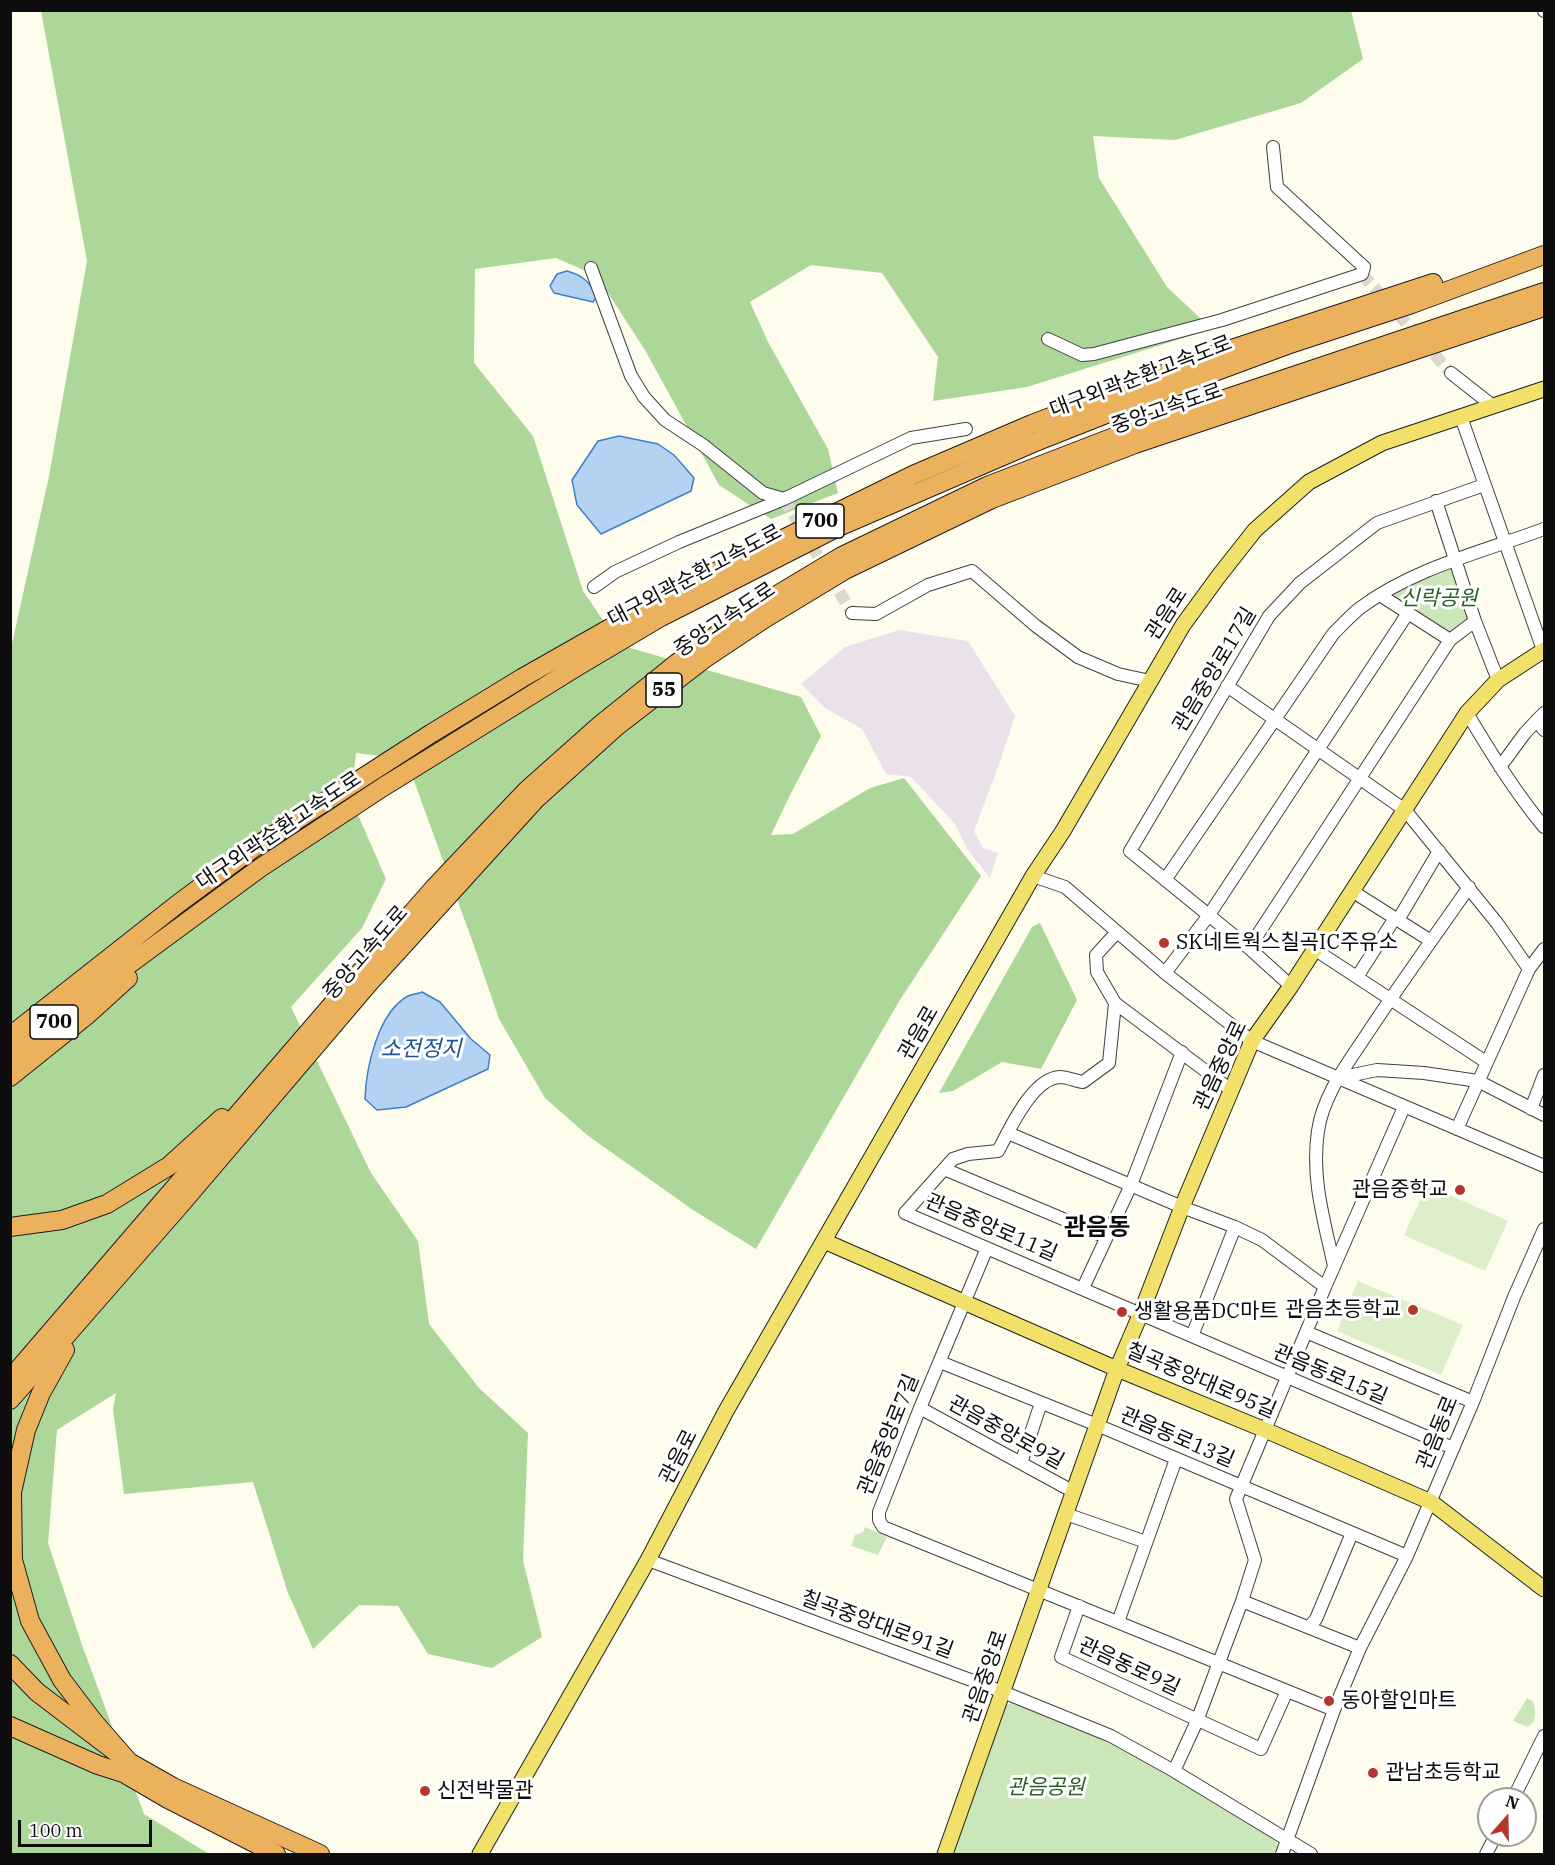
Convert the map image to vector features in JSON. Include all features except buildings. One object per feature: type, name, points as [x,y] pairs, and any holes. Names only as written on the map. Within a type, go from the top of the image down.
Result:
[{"type":"highway","name":"대구외곽순환고속도로","points":[[10,1036],[116,951],[255,848],[432,733],[558,656],[663,598],[913,475],[1078,406],[1207,357],[1415,290],[1545,243]]},
{"type":"highway","name":"대구외곽순환고속도로","points":[[10,1056],[97,988],[261,868],[374,793],[661,617],[836,528],[1033,443],[1287,345],[1412,304],[1545,255]]},
{"type":"highway","name":"중앙고속도로","points":[[10,1379],[433,889],[527,790],[600,725],[677,663],[747,613],[842,556],[987,486],[1132,430],[1545,292]]},
{"type":"highway","name":"중앙고속도로","points":[[10,1400],[370,982],[536,799],[617,726],[704,659],[845,570],[992,499],[1135,444],[1545,306]]},
{"type":"highway","points":[[10,1022],[158,911],[193,887],[212,879]]},
{"type":"highway","points":[[10,1077],[86,1016],[198,914]]},
{"type":"highway","points":[[10,1227],[62,1220],[106,1204],[169,1166],[275,1071]]},
{"type":"highway","points":[[127,1768],[62,1680],[30,1621],[13,1560],[12,1492],[26,1430],[41,1393],[59,1359],[128,1264]]},
{"type":"highway","points":[[10,1664],[37,1692],[127,1768]]},
{"type":"highway","points":[[10,1679],[29,1698],[168,1799],[276,1854]]},
{"type":"highway","points":[[10,1726],[98,1765],[127,1768],[320,1854]]},
{"type":"main road","name":"관음로","points":[[480,1854],[648,1560],[726,1411],[1033,876],[1063,831],[1183,625],[1255,530],[1309,482],[1383,443],[1545,389]]},
{"type":"main road","name":"관음중앙로","points":[[945,1854],[1117,1369],[1142,1313],[1182,1207],[1252,1041],[1291,986],[1467,713],[1498,680],[1544,650]]},
{"type":"main road","name":"칠곡중앙대로95길","points":[[824,1241],[1117,1369],[1431,1502],[1545,1589]]},
{"type":"street","points":[[1048,339],[1082,355],[1094,354],[1222,320],[1362,274],[1364,267],[1277,187],[1273,147]]},
{"type":"street","points":[[591,268],[631,376],[644,397],[665,420],[719,457],[763,493],[784,499]]},
{"type":"street","points":[[1451,373],[1493,406]]},
{"type":"street","points":[[1461,417],[1544,650]]},
{"type":"street","points":[[594,587],[615,572],[679,542],[784,499],[911,438],[966,429]]},
{"type":"street","name":"관음중앙로17길","points":[[1291,986],[1249,948],[1130,851],[1269,616],[1300,583],[1377,523],[1484,485]]},
{"type":"street","points":[[1436,501],[1475,621],[1498,680]]},
{"type":"street","points":[[1165,880],[1333,634],[1358,610],[1402,581],[1545,528]]},
{"type":"street","points":[[852,614],[876,614],[928,585],[972,571],[1036,626],[1078,657],[1118,674],[1150,681]]},
{"type":"street","points":[[1380,595],[1449,640]]},
{"type":"street","points":[[1165,974],[1209,915],[1408,613]]},
{"type":"street","points":[[1249,948],[1449,640],[1475,621]]},
{"type":"street","points":[[1227,686],[1405,810],[1497,923],[1529,969]]},
{"type":"street","points":[[1467,713],[1500,768],[1528,808],[1545,827]]},
{"type":"street","points":[[1500,768],[1541,716]]},
{"type":"street","points":[[1541,716],[1545,730]]},
{"type":"street","points":[[1357,977],[1439,852]]},
{"type":"street","points":[[1033,876],[1065,887],[1165,974],[1252,1041],[1545,1166]]},
{"type":"street","points":[[1334,1266],[1317,1193],[1315,1171],[1322,1112],[1338,1078],[1468,888]]},
{"type":"street","points":[[1352,891],[1431,941]]},
{"type":"street","points":[[1116,932],[1096,955],[1097,972],[1115,1003],[1231,1090]]},
{"type":"street","points":[[1457,1129],[1529,969],[1545,949]]},
{"type":"street","points":[[1314,950],[1486,1062]]},
{"type":"street","name":"관음중앙로11길","points":[[1115,1003],[1109,1063],[1083,1082],[1060,1077],[1051,1080],[1032,1094],[1019,1111],[998,1152],[968,1154],[953,1159],[905,1213],[1142,1313]]},
{"type":"street","points":[[1083,1288],[1131,1185],[1182,1052]]},
{"type":"street","points":[[1338,1078],[1377,1070],[1424,1073],[1478,1081],[1545,1115]]},
{"type":"street","points":[[1531,1109],[1545,1075]]},
{"type":"street","points":[[1240,1486],[1404,1107]]},
{"type":"street","points":[[1008,1133],[1262,1240],[1325,1287]]},
{"type":"street","name":"관음중앙로11길","points":[[944,1169],[1106,1237]]},
{"type":"street","points":[[1192,1336],[1235,1227]]},
{"type":"street","name":"관음동로","points":[[1282,1854],[1334,1710],[1360,1648],[1407,1556],[1431,1502],[1514,1297],[1545,1229]]},
{"type":"street","name":"관음중앙로7길","points":[[987,1248],[920,1408],[879,1512],[879,1520],[883,1527],[1038,1590]]},
{"type":"street","name":"관음동로15길","points":[[1142,1313],[1454,1448]]},
{"type":"street","points":[[1306,1332],[1473,1402]]},
{"type":"street","name":"관음중앙로9길","points":[[940,1362],[1097,1425]]},
{"type":"street","points":[[1021,1463],[1041,1403]]},
{"type":"street","name":"관음중앙로9길","points":[[920,1408],[1074,1492]]},
{"type":"street","name":"관음동로13길","points":[[1097,1425],[1407,1556]]},
{"type":"street","name":"관음동로9길","points":[[1118,1622],[1176,1459]]},
{"type":"street","name":"관음동로13길","points":[[1240,1486],[1236,1499],[1255,1560]]},
{"type":"street","points":[[1066,1514],[1146,1542]]},
{"type":"street","points":[[1309,1627],[1316,1619],[1352,1533]]},
{"type":"street","name":"칠곡중앙대로91길","points":[[648,1560],[1003,1692],[1111,1736],[1311,1854]]},
{"type":"street","name":"관음동로9길","points":[[1174,1772],[1197,1721],[1255,1560]]},
{"type":"street","name":"관음동로9길","points":[[1038,1590],[1334,1710]]},
{"type":"street","points":[[1242,1601],[1360,1648]]},
{"type":"street","name":"관음동로9길","points":[[1079,1606],[1061,1657],[1261,1749],[1287,1691]]},
{"type":"street","points":[[1519,1787],[1545,1736]]},
{"type":"shaded area","points":[[899,630],[968,641],[1015,716],[974,831],[983,848],[998,853],[990,878],[967,849],[955,824],[911,777],[886,774],[862,729],[825,708],[801,684],[845,647]]},
{"type":"green space","points":[[41,11],[1351,11],[1363,59],[1301,103],[1175,140],[1093,136],[1099,178],[1167,287],[1212,329],[1027,387],[933,401],[938,357],[882,273],[811,265],[750,302],[768,342],[828,449],[838,493],[771,519],[719,485],[645,350],[597,276],[556,258],[475,269],[474,363],[533,436],[583,591],[620,645],[801,697],[821,736],[771,835],[793,834],[870,788],[904,778],[981,876],[898,1003],[756,1249],[693,1210],[587,1135],[545,1098],[499,1019],[406,759],[356,753],[351,799],[386,879],[362,928],[291,1007],[371,1173],[418,1241],[429,1324],[479,1388],[528,1433],[523,1561],[542,1637],[492,1668],[428,1654],[398,1606],[359,1605],[313,1649],[288,1593],[253,1482],[124,1494],[113,1409],[116,1393],[57,1430],[48,1543],[81,1642],[144,1814],[209,1854],[11,1854],[10,653],[49,476],[87,261]]},
{"type":"green space","name":"신락공원","points":[[1446,568],[1455,571],[1470,613],[1460,626],[1445,634],[1394,599],[1395,589]]},
{"type":"green space","points":[[1040,923],[1077,1000],[1041,1069],[1002,1062],[953,1091],[939,1093],[1032,927]]},
{"type":"green space","points":[[1427,1185],[1508,1221],[1485,1271],[1404,1235]]},
{"type":"green space","points":[[1358,1281],[1463,1325],[1441,1375],[1337,1331]]},
{"type":"green space","points":[[865,1527],[887,1537],[878,1555],[851,1546],[855,1535],[863,1532]]},
{"type":"green space","points":[[1527,1698],[1533,1701],[1535,1712],[1533,1722],[1528,1727],[1513,1721]]},
{"type":"green space","name":"관음공원","points":[[1015,1701],[1109,1743],[1175,1779],[1276,1840],[1277,1854],[952,1854],[1004,1706]]},
{"type":"water","points":[[567,271],[588,283],[597,296],[593,302],[554,293],[550,286],[557,274]]},
{"type":"water","points":[[619,436],[658,444],[674,455],[694,478],[691,491],[601,534],[577,505],[572,480],[598,441]]},
{"type":"water","name":"소전정지","points":[[422,992],[440,1002],[471,1039],[490,1055],[488,1069],[406,1107],[377,1110],[365,1099],[371,1057],[381,1027],[398,1004],[408,996]]},
{"type":"tunnel","points":[[1362,274],[1451,373]]},
{"type":"tunnel","points":[[784,499],[852,613]]},
{"type":"place","name":"SK네트웍스칠곡IC주유소","points":[[1164,943]]},
{"type":"place","name":"관음중학교","points":[[1460,1190]]},
{"type":"place","name":"관음초등학교","points":[[1413,1310]]},
{"type":"place","name":"생활용품DC마트","points":[[1122,1312]]},
{"type":"place","name":"동아할인마트","points":[[1329,1701]]},
{"type":"place","name":"관남초등학교","points":[[1373,1773]]},
{"type":"place","name":"신전박물관","points":[[425,1791]]},
{"type":"district","name":"관음동","points":[[1097,1228]]}]
